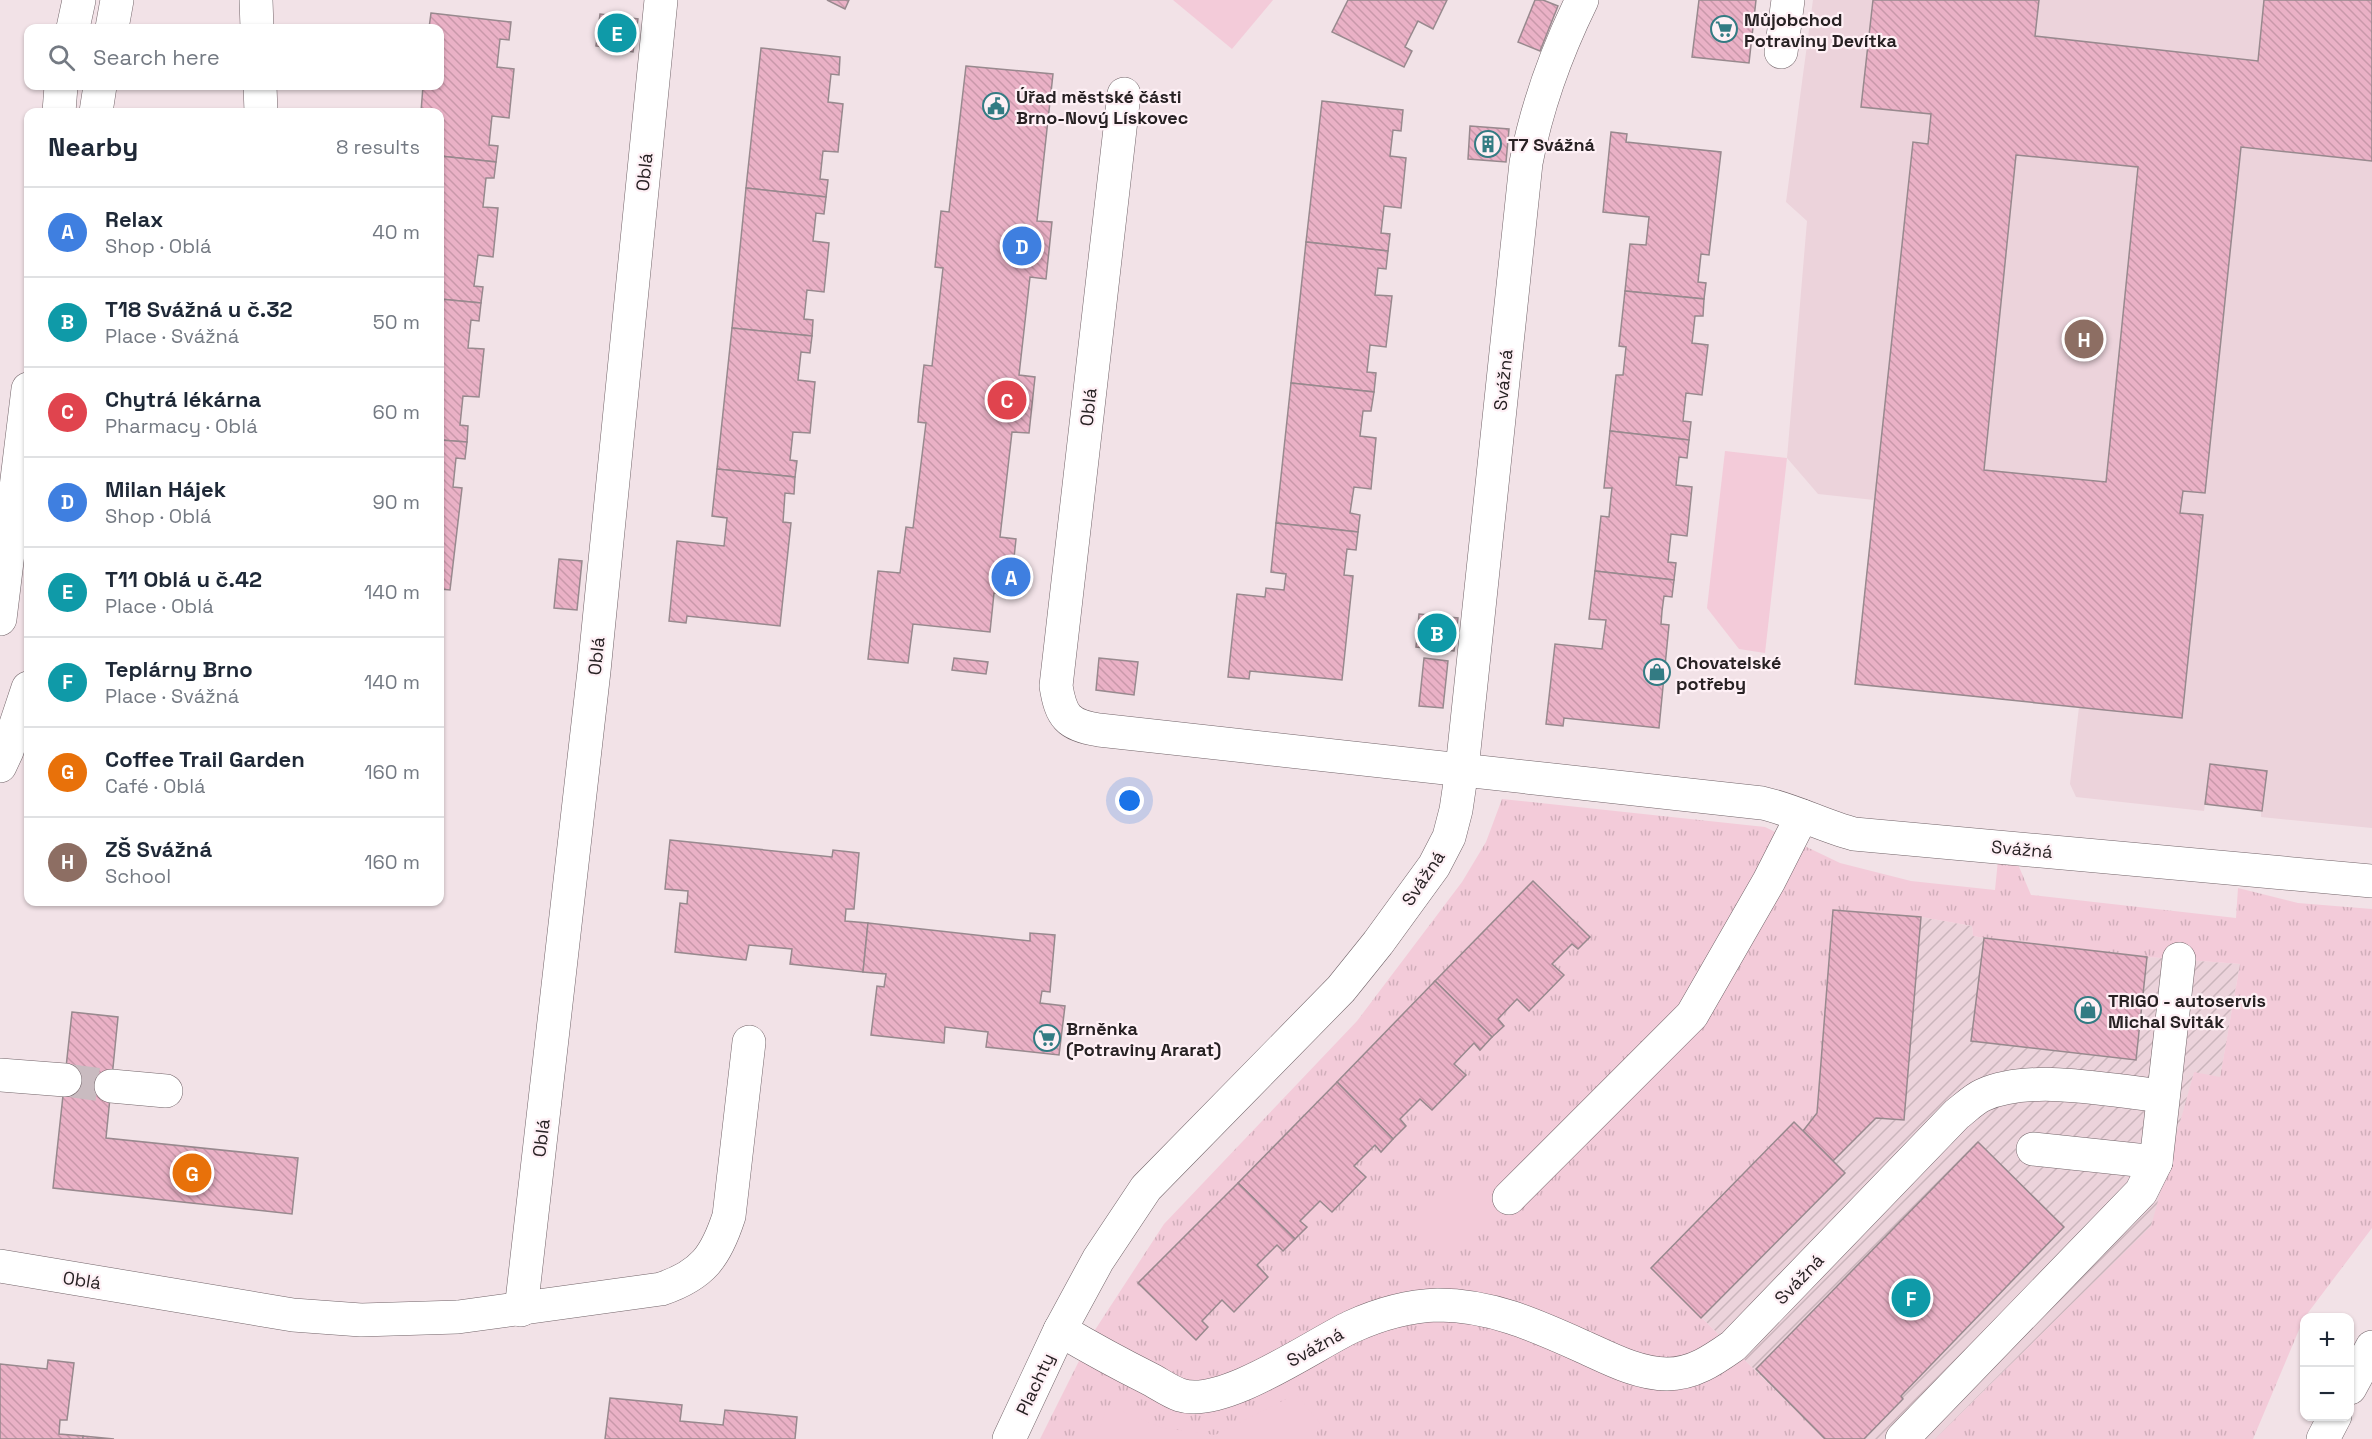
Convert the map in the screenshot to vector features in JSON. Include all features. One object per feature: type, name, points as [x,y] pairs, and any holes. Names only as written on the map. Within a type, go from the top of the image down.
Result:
[{"type":"street","points":[[74,24],[78,0]]},
{"type":"street","points":[[112,24],[117,0]]},
{"type":"street","points":[[256,0],[257,24]]},
{"type":"street","name":"Oblá","points":[[521,1310],[600,618],[661,0]]},
{"type":"street","name":"Svážná","points":[[1582,0],[1558,49],[1551,69],[1535,119],[1526,163],[1462,769],[1456,810],[1449,837],[1434,866],[1378,943],[1341,988],[1146,1188],[1098,1260],[1060,1330],[1181,1395],[1216,1393],[1265,1374],[1351,1327],[1410,1308],[1437,1305],[1488,1310],[1515,1317],[1609,1358],[1649,1371],[1667,1374],[1688,1372],[1733,1347],[1957,1114],[1982,1095],[2011,1087],[2039,1083],[2163,1096]]},
{"type":"street","points":[[1781,52],[1788,0]]},
{"type":"street","points":[[59,108],[61,90]]},
{"type":"street","points":[[97,108],[99,90]]},
{"type":"street","points":[[260,90],[261,108]]},
{"type":"street","name":"Oblá","points":[[1066,718],[1059,704],[1056,686],[1124,94]]},
{"type":"street","points":[[0,619],[24,422]]},
{"type":"street","points":[[0,766],[24,700]]},
{"type":"street","name":"Svážná","points":[[1066,718],[1086,728],[1099,730],[1762,803],[1782,807],[1830,828],[1854,834],[2372,881]]},
{"type":"street","points":[[1509,1198],[1692,1016],[1769,881],[1802,816]]},
{"type":"street","points":[[1902,1439],[2141,1192],[2156,1162],[2179,959]]},
{"type":"street","name":"Oblá","points":[[0,1266],[293,1315],[361,1320],[458,1317],[661,1289],[680,1283],[707,1263],[721,1239],[729,1216],[749,1042]]},
{"type":"street","points":[[0,1075],[65,1080]]},
{"type":"street","points":[[111,1086],[166,1091]]},
{"type":"street","points":[[2033,1149],[2156,1162]]},
{"type":"street","name":"Plachty","points":[[1009,1439],[1060,1330]]},
{"type":"street","points":[[2354,1379],[2372,1347]]},
{"type":"street","points":[[2323,1439],[2332,1421]]},
{"type":"shaded area","points":[[1813,0],[2372,0],[2372,828],[2261,817],[2261,811],[2205,804],[2204,811],[2076,797],[2070,784],[2079,707],[1855,684],[1874,500],[1818,494],[1787,458],[1807,221],[1786,202]]},
{"type":"shaded area","points":[[1833,910],[1921,917],[1972,926],[1973,936],[1984,938],[2147,957],[2240,964],[2220,1078],[2194,1073],[2152,1226],[1935,1439],[1825,1439],[1651,1268],[1794,1122]]},
{"type":"green space","points":[[1173,0],[1273,0],[1232,49]]},
{"type":"green space","points":[[1725,451],[1787,458],[1765,653],[1739,649],[1707,608]]},
{"type":"green space","points":[[1502,799],[1765,827],[1840,863],[1911,881],[1995,890],[1998,860],[2017,862],[2031,895],[2236,918],[2238,888],[2298,903],[2372,909],[2372,1228],[2308,1313],[2300,1313],[2300,1327],[2253,1439],[1935,1439],[2151,1226],[2194,1072],[2220,1077],[2240,964],[2147,957],[1984,938],[1973,936],[1972,926],[1921,917],[1834,910],[1817,1113],[1803,1131],[1794,1123],[1651,1268],[1825,1439],[1040,1439],[1093,1333],[1164,1224],[1357,1021],[1462,882],[1486,842]]},
{"type":"green space","points":[[1468,1171],[1500,1208],[1444,1260],[1408,1225]]},
{"type":"green space","points":[[1296,1394],[1320,1423],[1315,1439],[1097,1439],[1107,1405],[1163,1428],[1215,1435]]},
{"type":"building","points":[[827,0],[849,0],[845,9]]},
{"type":"building","points":[[1348,0],[1447,0],[1433,29],[1418,21],[1405,47],[1412,51],[1404,67],[1332,32]]},
{"type":"building","points":[[1535,0],[1543,0],[1558,6],[1540,51],[1518,42]]},
{"type":"building","name":"Můjobchod Potraviny Devítka","points":[[1699,0],[1756,0],[1749,63],[1692,57]]},
{"type":"building","points":[[1873,0],[2039,0],[2035,36],[2258,61],[2264,0],[2372,0],[2372,161],[2241,147],[2205,493],[2183,491],[2180,513],[2203,515],[2182,718],[1855,684],[1913,142],[1928,144],[1931,114],[1861,107]],"holes":[[[2016,155],[2138,167],[2106,482],[1984,470]]]},
{"type":"building","points":[[431,13],[511,22],[509,40],[500,39],[497,67],[514,69],[509,118],[492,116],[489,145],[498,146],[496,162],[444,156],[444,108],[421,108],[423,90],[444,90],[444,24],[430,24]]},
{"type":"building","points":[[600,14],[638,19],[633,52],[596,46]]},
{"type":"building","points":[[761,48],[840,57],[839,75],[831,74],[828,102],[843,104],[838,152],[823,151],[820,179],[828,180],[826,197],[746,188]]},
{"type":"building","points":[[966,66],[1053,74],[1037,221],[1052,222],[1046,279],[1030,277],[1019,375],[1035,377],[1029,433],[1012,432],[1000,537],[1016,539],[1010,595],[994,593],[990,632],[913,624],[908,663],[868,659],[878,571],[900,573],[906,527],[913,528],[926,423],[918,422],[924,365],[932,366],[943,268],[935,267],[941,211],[949,212]]},
{"type":"building","points":[[1322,101],[1403,110],[1401,131],[1393,130],[1390,156],[1406,158],[1401,208],[1384,206],[1381,233],[1390,234],[1388,251],[1306,242]]},
{"type":"building","name":"T7 Svážná","points":[[1470,126],[1509,129],[1506,162],[1468,159]]},
{"type":"building","points":[[1611,132],[1627,134],[1626,142],[1721,152],[1709,255],[1701,254],[1698,282],[1706,283],[1704,299],[1625,291],[1630,244],[1646,245],[1649,217],[1603,212]]},
{"type":"building","points":[[444,156],[496,162],[494,178],[486,178],[483,207],[498,208],[493,257],[478,255],[474,286],[483,287],[481,303],[444,299]]},
{"type":"building","points":[[746,188],[826,197],[824,214],[816,213],[813,241],[829,243],[824,292],[807,290],[804,319],[813,320],[812,336],[732,328]]},
{"type":"building","points":[[1306,242],[1388,251],[1386,269],[1378,268],[1375,295],[1392,296],[1386,347],[1370,345],[1367,372],[1376,373],[1374,392],[1291,383]]},
{"type":"building","points":[[1625,291],[1704,299],[1703,316],[1695,316],[1692,343],[1708,345],[1702,395],[1686,393],[1683,421],[1691,422],[1689,440],[1610,431],[1616,375],[1623,375],[1626,347],[1619,346]]},
{"type":"building","points":[[444,299],[481,303],[479,321],[471,320],[468,348],[484,349],[479,397],[463,396],[460,425],[468,426],[467,442],[444,440]]},
{"type":"building","points":[[732,328],[812,336],[810,353],[801,352],[798,380],[815,382],[810,433],[793,432],[790,460],[797,461],[795,477],[717,469]]},
{"type":"building","points":[[1291,383],[1374,392],[1371,411],[1363,411],[1360,436],[1376,438],[1371,489],[1354,487],[1350,513],[1360,515],[1358,532],[1276,523]]},
{"type":"building","points":[[1610,431],[1689,440],[1687,458],[1679,457],[1676,485],[1692,487],[1687,536],[1671,534],[1668,562],[1676,563],[1674,580],[1595,571],[1601,516],[1609,517],[1612,488],[1604,488]]},
{"type":"building","points":[[444,440],[467,442],[465,459],[456,458],[453,487],[462,488],[450,590],[444,589]]},
{"type":"building","points":[[717,469],[795,477],[794,494],[785,493],[783,522],[791,523],[780,626],[687,616],[686,623],[669,621],[677,541],[724,546],[727,518],[712,516]]},
{"type":"building","points":[[1276,523],[1358,532],[1356,550],[1347,549],[1344,575],[1353,576],[1342,680],[1250,671],[1249,679],[1228,677],[1237,594],[1265,597],[1266,588],[1284,590],[1286,574],[1271,572]]},
{"type":"building","points":[[559,559],[582,561],[577,610],[554,608]]},
{"type":"building","points":[[1595,571],[1674,580],[1672,597],[1664,596],[1662,611],[1661,624],[1669,625],[1659,728],[1564,718],[1563,726],[1546,724],[1555,644],[1602,649],[1606,620],[1589,619]]},
{"type":"building","points":[[1419,614],[1458,618],[1454,651],[1416,647]]},
{"type":"building","points":[[954,658],[988,662],[986,674],[952,670]]},
{"type":"building","points":[[1099,658],[1138,662],[1134,695],[1096,690]]},
{"type":"building","points":[[1424,658],[1448,661],[1443,708],[1419,706]]},
{"type":"building","points":[[2210,764],[2267,771],[2262,811],[2205,804]]},
{"type":"building","points":[[670,840],[832,857],[833,850],[859,853],[854,909],[846,909],[845,921],[868,923],[863,972],[790,964],[792,949],[749,945],[746,960],[675,952],[680,903],[687,904],[688,891],[665,889]]},
{"type":"building","points":[[1533,881],[1590,937],[1578,949],[1572,944],[1552,964],[1564,975],[1529,1011],[1517,999],[1498,1019],[1504,1026],[1492,1037],[1435,981]]},
{"type":"building","points":[[1833,910],[1921,917],[1904,1120],[1876,1118],[1833,1161],[1803,1131],[1817,1113]]},
{"type":"building","points":[[868,923],[1030,941],[1030,933],[1055,935],[1050,992],[1042,991],[1040,1003],[1065,1006],[1059,1055],[986,1047],[988,1032],[945,1027],[944,1043],[871,1035],[877,986],[884,987],[886,974],[863,972]]},
{"type":"building","points":[[1984,938],[2147,957],[2136,1060],[1971,1041]]},
{"type":"building","points":[[1435,981],[1492,1037],[1480,1050],[1474,1043],[1454,1064],[1466,1075],[1432,1110],[1420,1099],[1400,1119],[1406,1126],[1393,1139],[1337,1082]]},
{"type":"building","points":[[72,1012],[118,1017],[106,1138],[298,1158],[292,1214],[53,1188]]},
{"type":"building","points":[[1337,1082],[1393,1139],[1381,1152],[1375,1145],[1354,1166],[1366,1177],[1332,1212],[1320,1201],[1300,1221],[1307,1227],[1295,1239],[1238,1183]]},
{"type":"building","points":[[1794,1122],[1845,1173],[1701,1318],[1651,1268]]},
{"type":"building","points":[[1978,1142],[2064,1227],[1901,1396],[1903,1399],[1864,1439],[1825,1439],[1756,1369]]},
{"type":"building","points":[[1238,1183],[1295,1239],[1283,1251],[1277,1245],[1257,1265],[1268,1277],[1234,1312],[1222,1300],[1202,1321],[1208,1327],[1196,1340],[1138,1283]]},
{"type":"building","points":[[48,1360],[74,1363],[67,1420],[60,1420],[59,1434],[83,1436],[83,1439],[0,1439],[0,1364],[47,1369]]},
{"type":"building","points":[[610,1398],[682,1405],[680,1421],[723,1425],[725,1410],[797,1417],[795,1439],[605,1439]]},
{"type":"building","points":[[83,1436],[114,1439],[83,1439]]},
{"type":"tunnel","points":[[65,1080],[111,1086]]},
{"type":"place","name":"Můjobchod Potraviny Devítka","points":[[1724,29]]},
{"type":"place","name":"T11 Oblá u č.42","points":[[617,33]]},
{"type":"place","name":"Úřad městské části Brno-Nový Lískovec","points":[[996,106]]},
{"type":"place","name":"T7 Svážná","points":[[1488,144]]},
{"type":"place","name":"Milan Hájek","points":[[1022,246]]},
{"type":"place","name":"ZŠ Svážná","points":[[2084,339]]},
{"type":"place","name":"Chytrá lékárna","points":[[1007,400]]},
{"type":"place","name":"Relax","points":[[1011,577]]},
{"type":"place","name":"T18 Svážná u č.32","points":[[1437,633]]},
{"type":"place","name":"Chovatelské potřeby","points":[[1657,672]]},
{"type":"place","name":"TRIGO - autoservis Michal Sviták","points":[[2088,1010]]},
{"type":"place","name":"Brněnka (Potraviny Ararat)","points":[[1047,1038]]},
{"type":"place","name":"Coffee Trail Garden","points":[[192,1173]]},
{"type":"place","name":"Teplárny Brno","points":[[1911,1298]]}]
